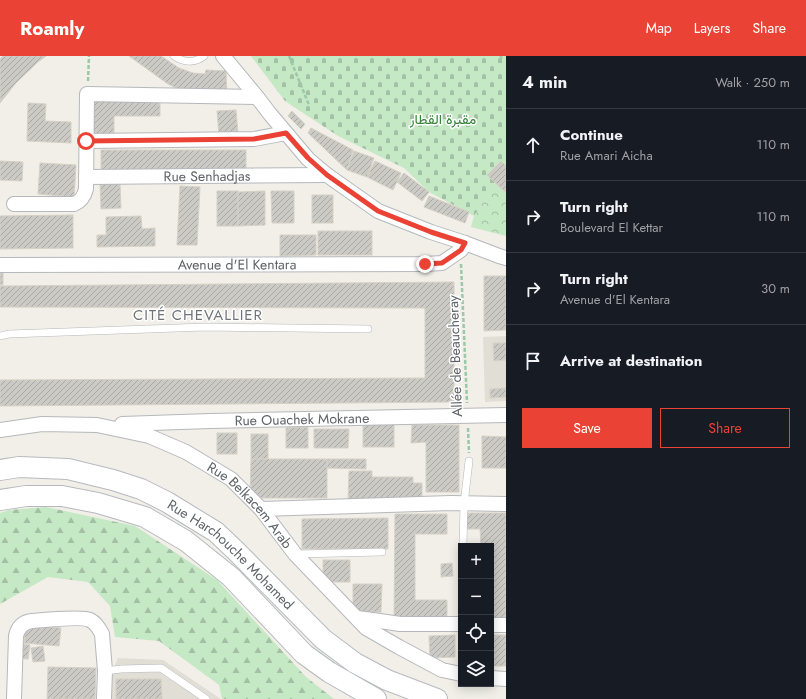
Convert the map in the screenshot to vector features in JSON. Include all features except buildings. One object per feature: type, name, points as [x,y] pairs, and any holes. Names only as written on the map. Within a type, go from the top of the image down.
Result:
[{"type":"street","points":[[223,56],[286,133],[308,158],[327,175],[378,211],[463,246],[506,258]]},
{"type":"street","points":[[14,204],[74,204],[78,202],[85,194],[87,94],[257,96]]},
{"type":"street","points":[[86,141],[254,139],[286,133]]},
{"type":"street","name":"Rue Senhadjas","points":[[86,177],[327,175]]},
{"type":"street","name":"Avenue d'El Kentara","points":[[0,265],[425,264],[442,263],[463,246]]},
{"type":"street","name":"Rue Ouachek Mokrane","points":[[97,425],[210,421],[506,415]]},
{"type":"street","name":"Rue Belkacem Arab","points":[[0,430],[42,424],[97,425],[149,436],[186,452],[231,479],[262,509],[295,554],[366,628],[442,670],[458,673]]},
{"type":"street","name":"Rue Harchouche Mohamed","points":[[0,470],[19,468],[68,469],[141,489],[167,502],[216,532],[323,639],[355,663],[387,680],[437,699]]},
{"type":"street","name":"Rue Harchouche Mohamed","points":[[0,500],[26,496],[62,496],[98,503],[145,518],[186,541],[231,577],[304,654],[328,672],[376,699]]},
{"type":"street","points":[[262,509],[451,503],[506,504]]},
{"type":"street","points":[[14,699],[16,636],[21,625],[28,621],[86,618],[94,622],[102,634],[105,671],[104,699]]},
{"type":"street","points":[[357,618],[400,624],[458,624]]},
{"type":"street","points":[[494,625],[506,625]]},
{"type":"street","points":[[494,678],[506,679]]},
{"type":"lane","points":[[174,56],[183,61],[190,62],[196,61],[204,56]]},
{"type":"lane","points":[[0,336],[9,334],[205,327],[368,329]]},
{"type":"lane","points":[[463,543],[464,504],[469,461]]},
{"type":"lane","points":[[295,554],[382,552]]},
{"type":"lane","points":[[105,671],[120,668],[161,668],[206,699]]},
{"type":"path","points":[[87,94],[89,56]]},
{"type":"path","points":[[289,56],[309,105]]},
{"type":"path","name":"Allée de Beaucheray","points":[[463,246],[469,461]]},
{"type":"shaded area","points":[[506,336],[506,401],[485,402],[483,337]]},
{"type":"shaded area","points":[[118,658],[163,660],[221,699],[110,699],[113,670]]},
{"type":"green space","name":"مقبرة القطار","points":[[251,56],[506,56],[506,170],[474,216],[429,192],[404,168],[338,136],[285,101]]},
{"type":"green space","points":[[506,169],[506,236],[471,227],[474,216],[495,181]]},
{"type":"green space","points":[[46,507],[135,526],[217,580],[306,677],[334,699],[222,699],[219,685],[159,641],[115,637],[110,606],[88,582],[48,577],[0,604],[0,513],[9,510]]},
{"type":"district","name":"CITÉ CHEVALLIER","points":[[198,315]]},
{"type":"route","points":[[86,141],[254,139],[286,133],[308,158],[327,175],[378,211],[431,232],[465,243],[461,250],[442,263],[425,264]]}]
